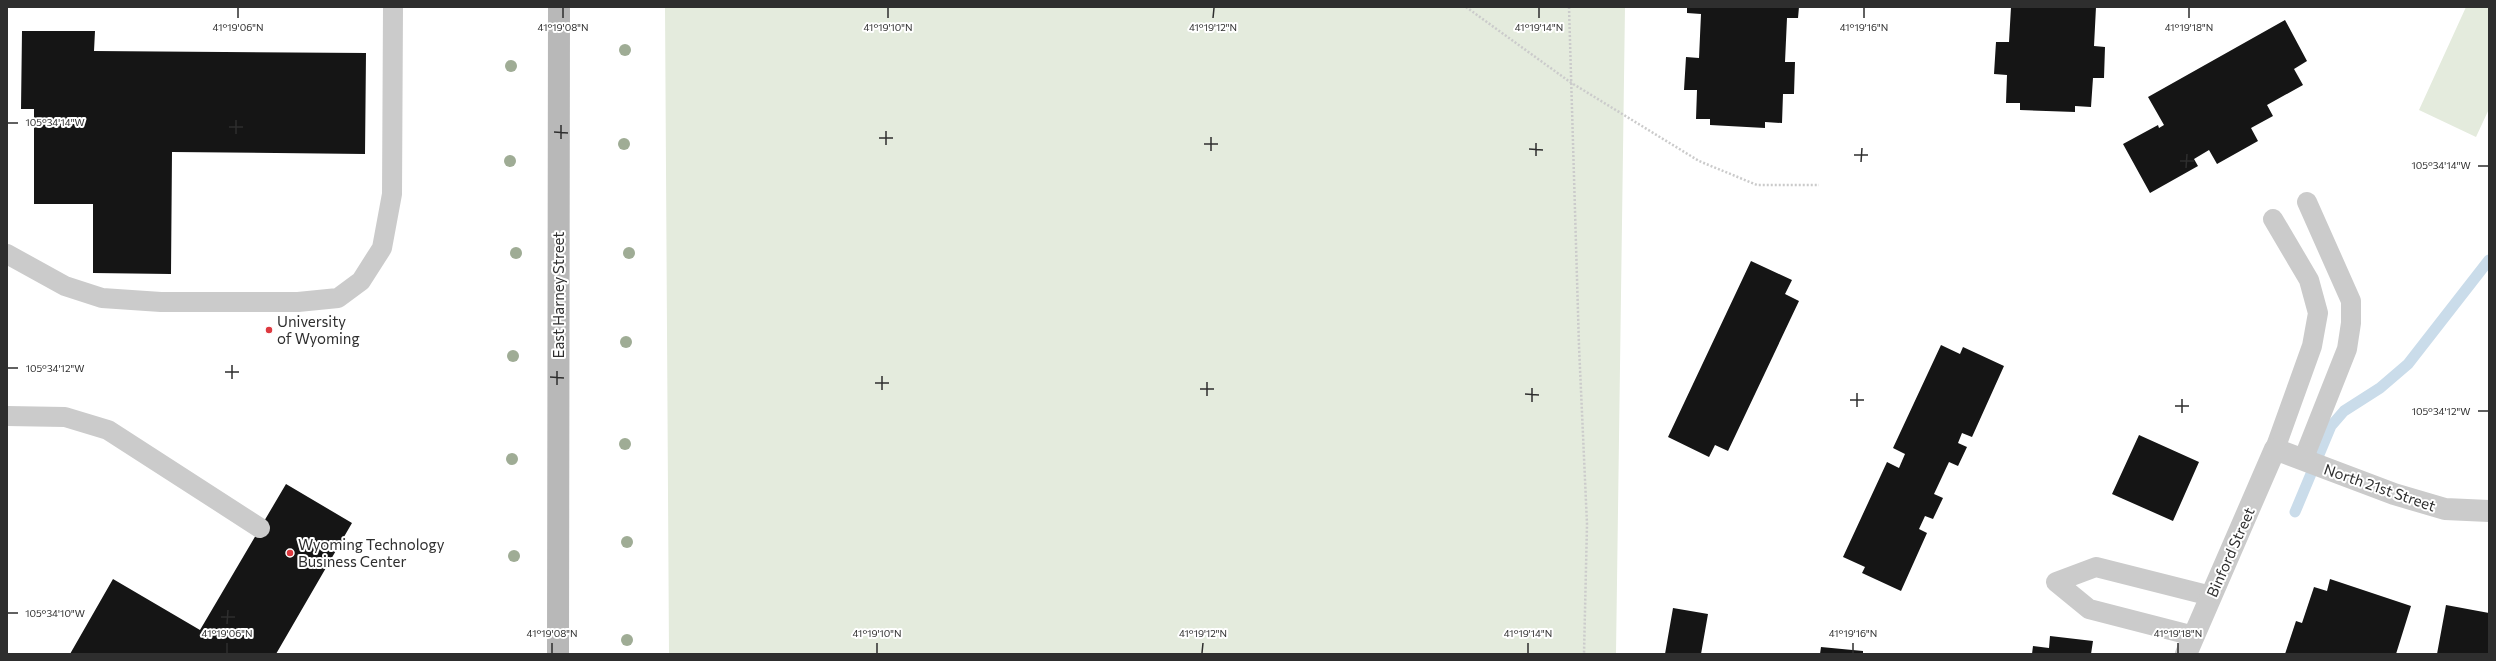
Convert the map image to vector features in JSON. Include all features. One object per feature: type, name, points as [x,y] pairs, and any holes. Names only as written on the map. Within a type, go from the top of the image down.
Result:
[{"type":"main road","name":"East Harney Street","points":[[558,654],[559,7]]},
{"type":"street","name":"North 21st Street","points":[[2275,450],[2394,494],[2445,509],[2489,512]]},
{"type":"street","name":"Binford Street","points":[[2190,645],[2275,450]]},
{"type":"lane","points":[[7,254],[65,286],[102,298],[161,302],[283,302],[338,298],[361,282],[382,248],[392,194],[393,7]]},
{"type":"lane","points":[[2303,460],[2347,349],[2351,323],[2350,301],[2307,202]]},
{"type":"lane","points":[[2273,219],[2309,280],[2318,312],[2312,346],[2275,450]]},
{"type":"lane","points":[[7,416],[65,417],[108,430],[260,528]]},
{"type":"lane","points":[[2190,645],[2089,609],[2056,582],[2096,567],[2211,596]]},
{"type":"path","points":[[1466,7],[1570,82],[1699,161],[1757,185],[1819,185]]},
{"type":"path","points":[[1569,7],[1570,82],[1588,524],[1584,654]]},
{"type":"shaded area","points":[[665,7],[1625,7],[1616,654],[669,654]]},
{"type":"shaded area","points":[[2466,7],[2489,7],[2489,109],[2476,137],[2419,110]]},
{"type":"building","points":[[1687,7],[1799,7],[1798,18],[1787,18],[1785,62],[1795,62],[1794,94],[1783,94],[1782,123],[1765,122],[1765,128],[1710,125],[1710,119],[1696,119],[1697,90],[1684,90],[1686,57],[1699,58],[1701,14],[1687,13]]},
{"type":"building","points":[[2011,7],[2096,7],[2094,46],[2105,47],[2104,78],[2093,78],[2091,107],[2075,106],[2075,112],[2020,110],[2020,103],[2006,103],[2007,75],[1994,74],[1996,42],[2009,42]]},
{"type":"building","points":[[2285,20],[2307,61],[2294,69],[2303,85],[2267,105],[2273,116],[2251,128],[2258,141],[2217,164],[2209,150],[2194,159],[2198,166],[2150,193],[2123,144],[2158,125],[2159,128],[2164,125],[2148,97]]},
{"type":"building","points":[[22,31],[95,31],[94,51],[366,53],[365,154],[172,152],[171,274],[93,273],[93,204],[34,204],[34,109],[21,109]]},
{"type":"building","points":[[1751,261],[1792,280],[1785,294],[1799,301],[1728,451],[1715,445],[1709,457],[1668,437]]},
{"type":"building","points":[[1941,345],[1960,354],[1963,347],[2004,366],[1972,437],[1962,433],[1958,443],[1967,447],[1958,466],[1949,462],[1934,494],[1943,498],[1933,519],[1925,516],[1919,529],[1927,533],[1901,591],[1862,573],[1865,567],[1843,557],[1887,462],[1899,468],[1905,454],[1893,448]]},
{"type":"building","points":[[2139,435],[2199,462],[2173,521],[2112,494]]},
{"type":"building","name":"Wyoming Technology Business Center","points":[[286,484],[352,523],[276,654],[70,654],[113,579],[200,630]]},
{"type":"building","points":[[2330,579],[2411,606],[2396,654],[2285,654],[2296,621],[2302,623],[2314,587],[2327,591]]},
{"type":"building","points":[[2446,605],[2489,613],[2489,654],[2437,654]]},
{"type":"building","points":[[1673,608],[1708,614],[1701,654],[1665,654]]},
{"type":"building","points":[[2050,636],[2093,641],[2091,654],[2032,654],[2033,646],[2049,648]]},
{"type":"building","points":[[1821,647],[1863,651],[1863,654],[1820,654]]},
{"type":"waterway","points":[[2295,512],[2331,426],[2344,411],[2380,388],[2408,364],[2489,260]]},
{"type":"place","name":"University of Wyoming","points":[[269,330]]},
{"type":"place","name":"Wyoming Technology Business Center","points":[[290,553]]}]
